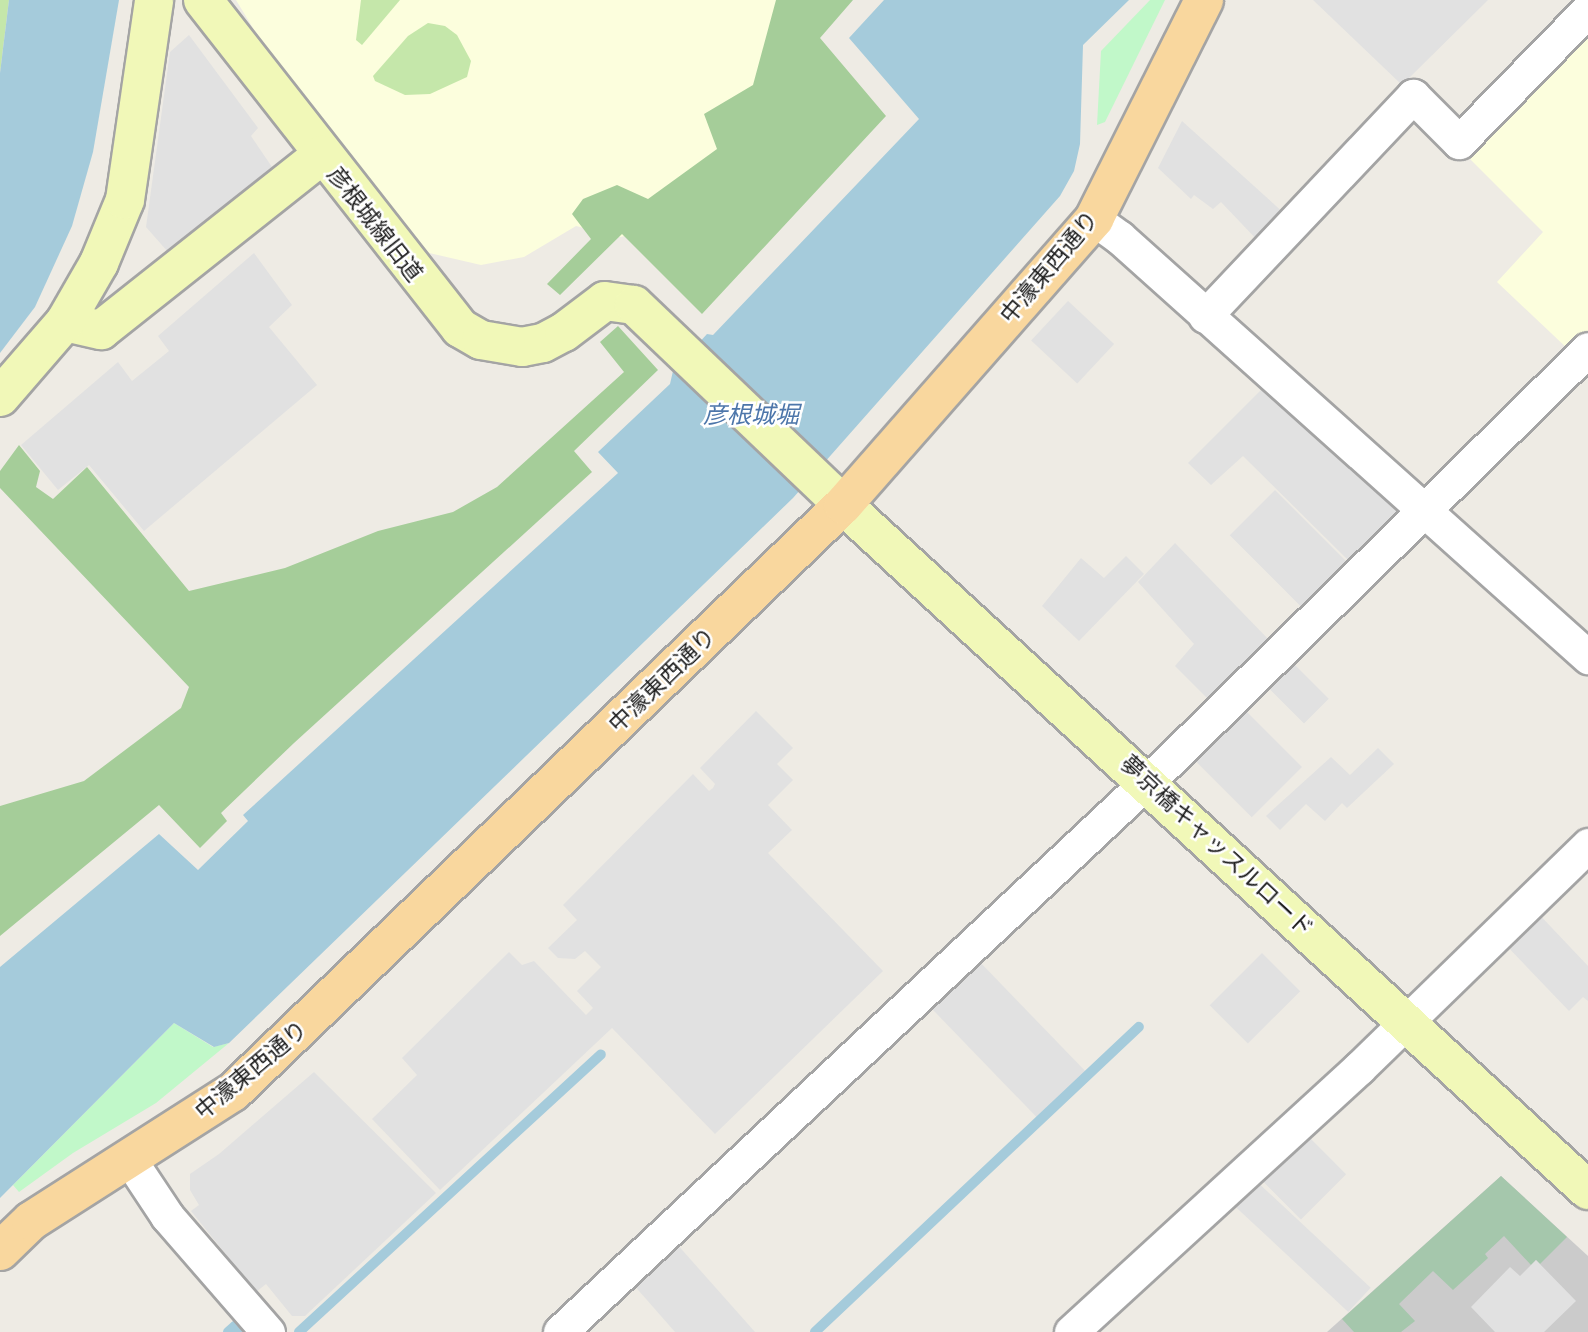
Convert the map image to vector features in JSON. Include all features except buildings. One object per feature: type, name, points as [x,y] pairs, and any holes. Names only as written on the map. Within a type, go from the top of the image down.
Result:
[{"type":"main road","name":"中濠東西通り","points":[[0,1251],[31,1221],[233,1092],[843,505],[1094,219],[1204,0]]},
{"type":"street","points":[[0,397],[65,322],[99,263],[125,200],[154,0]]},
{"type":"street","points":[[203,0],[322,155]]},
{"type":"street","points":[[1205,316],[1413,96],[1459,142],[1588,10]]},
{"type":"street","name":"彦根城線旧道","points":[[65,322],[101,330],[322,155],[439,306],[460,328],[481,340],[522,347],[543,343],[593,307],[619,299],[634,305],[843,505]]},
{"type":"street","points":[[1094,219],[1426,510],[1588,657]]},
{"type":"street","points":[[573,1327],[944,975],[1145,779],[1177,753],[1588,349]]},
{"type":"street","name":"夢京橋キャッスルロード","points":[[843,505],[1145,779],[1588,1190]]},
{"type":"street","points":[[1071,1332],[1406,1020],[1588,845]]},
{"type":"street","points":[[128,1157],[167,1216],[268,1332]]},
{"type":"shaded area","points":[[236,0],[836,0],[686,218],[621,237],[576,226],[524,257],[481,265],[425,252],[298,102]]},
{"type":"shaded area","points":[[1313,0],[1488,0],[1402,85]]},
{"type":"shaded area","points":[[1588,29],[1588,334],[1570,351],[1497,282],[1543,232],[1464,153]]},
{"type":"shaded area","points":[[189,35],[258,128],[251,136],[272,167],[168,252],[146,227],[170,52]]},
{"type":"shaded area","points":[[1182,121],[1286,215],[1260,243],[1221,202],[1213,209],[1194,195],[1191,199],[1158,168]]},
{"type":"shaded area","points":[[254,253],[292,305],[269,327],[317,385],[144,531],[89,465],[58,490],[21,445],[118,362],[132,381],[169,351],[158,336]]},
{"type":"shaded area","points":[[1068,301],[1114,344],[1077,383],[1031,340]]},
{"type":"shaded area","points":[[1268,383],[1410,506],[1352,564],[1243,456],[1211,485],[1188,463]]},
{"type":"shaded area","points":[[1275,490],[1350,565],[1305,610],[1230,535]]},
{"type":"shaded area","points":[[1175,543],[1271,642],[1211,702],[1175,666],[1194,644],[1138,582]]},
{"type":"shaded area","points":[[1126,556],[1144,574],[1079,641],[1042,606],[1081,558],[1104,578]]},
{"type":"shaded area","points":[[1292,662],[1329,699],[1304,724],[1267,687]]},
{"type":"shaded area","points":[[1244,709],[1302,767],[1252,817],[1194,759]]},
{"type":"shaded area","points":[[756,711],[793,748],[777,764],[793,780],[768,805],[792,830],[768,853],[883,971],[715,1134],[612,1028],[440,1190],[372,1119],[417,1075],[402,1058],[509,952],[522,965],[534,961],[586,1015],[593,1008],[577,991],[601,967],[585,951],[575,959],[558,958],[548,948],[577,920],[563,905],[693,774],[709,791],[713,788],[715,784],[700,768]]},
{"type":"shaded area","points":[[1378,748],[1394,764],[1347,808],[1342,803],[1325,821],[1306,804],[1280,830],[1266,816],[1331,757],[1350,775]]},
{"type":"shaded area","points":[[1534,909],[1588,966],[1588,1001],[1583,997],[1569,1011],[1502,941]]},
{"type":"shaded area","points":[[1262,953],[1300,991],[1248,1044],[1210,1005]]},
{"type":"shaded area","points":[[976,958],[1088,1074],[1040,1120],[928,1005]]},
{"type":"shaded area","points":[[314,1072],[436,1193],[305,1316],[292,1316],[266,1284],[256,1292],[191,1211],[199,1205],[190,1190],[190,1174],[219,1154]]},
{"type":"shaded area","points":[[1303,1131],[1346,1174],[1301,1219],[1258,1176]]},
{"type":"shaded area","points":[[1501,1176],[1588,1256],[1588,1332],[1327,1332]]},
{"type":"shaded area","points":[[1501,1176],[1567,1237],[1540,1264],[1536,1260],[1531,1265],[1504,1236],[1485,1254],[1488,1258],[1453,1290],[1433,1271],[1399,1304],[1415,1321],[1401,1332],[1354,1332],[1342,1319]]},
{"type":"shaded area","points":[[1253,1178],[1371,1288],[1348,1312],[1230,1202]]},
{"type":"shaded area","points":[[676,1243],[755,1332],[675,1332],[632,1283]]},
{"type":"shaded area","points":[[1536,1260],[1576,1301],[1544,1332],[1495,1332],[1471,1307],[1510,1267],[1520,1276]]},
{"type":"green space","points":[[0,0],[9,0],[0,73]]},
{"type":"green space","points":[[361,0],[400,0],[362,45],[356,40]]},
{"type":"green space","points":[[776,0],[853,0],[820,38],[886,116],[702,314],[622,234],[560,295],[547,284],[591,239],[572,214],[583,199],[617,185],[648,199],[717,149],[704,114],[753,85]]},
{"type":"green space","points":[[1150,0],[1165,0],[1105,122],[1097,125],[1101,51]]},
{"type":"green space","points":[[428,23],[445,26],[457,35],[471,61],[467,77],[430,94],[405,95],[375,81],[373,76],[408,36]]},
{"type":"green space","points":[[618,326],[658,370],[574,451],[592,472],[294,743],[221,813],[227,821],[200,848],[159,805],[0,936],[0,806],[84,781],[181,708],[189,687],[0,488],[0,471],[19,445],[40,471],[36,487],[53,499],[87,467],[189,591],[285,568],[378,531],[453,512],[497,487],[624,372],[600,342]]},
{"type":"green space","points":[[174,1023],[213,1047],[229,1043],[156,1103],[73,1153],[19,1192],[13,1185]]},
{"type":"water","points":[[9,0],[119,0],[93,152],[72,226],[35,307],[0,353],[0,73]]},
{"type":"water","name":"彦根城堀","points":[[884,0],[1129,0],[1083,45],[1080,144],[1074,171],[1060,196],[793,498],[229,1043],[214,1047],[174,1023],[0,1198],[0,967],[159,834],[198,870],[248,821],[243,815],[618,473],[598,452],[670,384],[673,371],[707,334],[713,335],[919,119],[849,38]]},
{"type":"waterway","points":[[815,1332],[1139,1027]]},
{"type":"waterway","points":[[299,1332],[601,1054]]},
{"type":"waterway","points":[[228,1332],[235,1326],[240,1332]]}]
